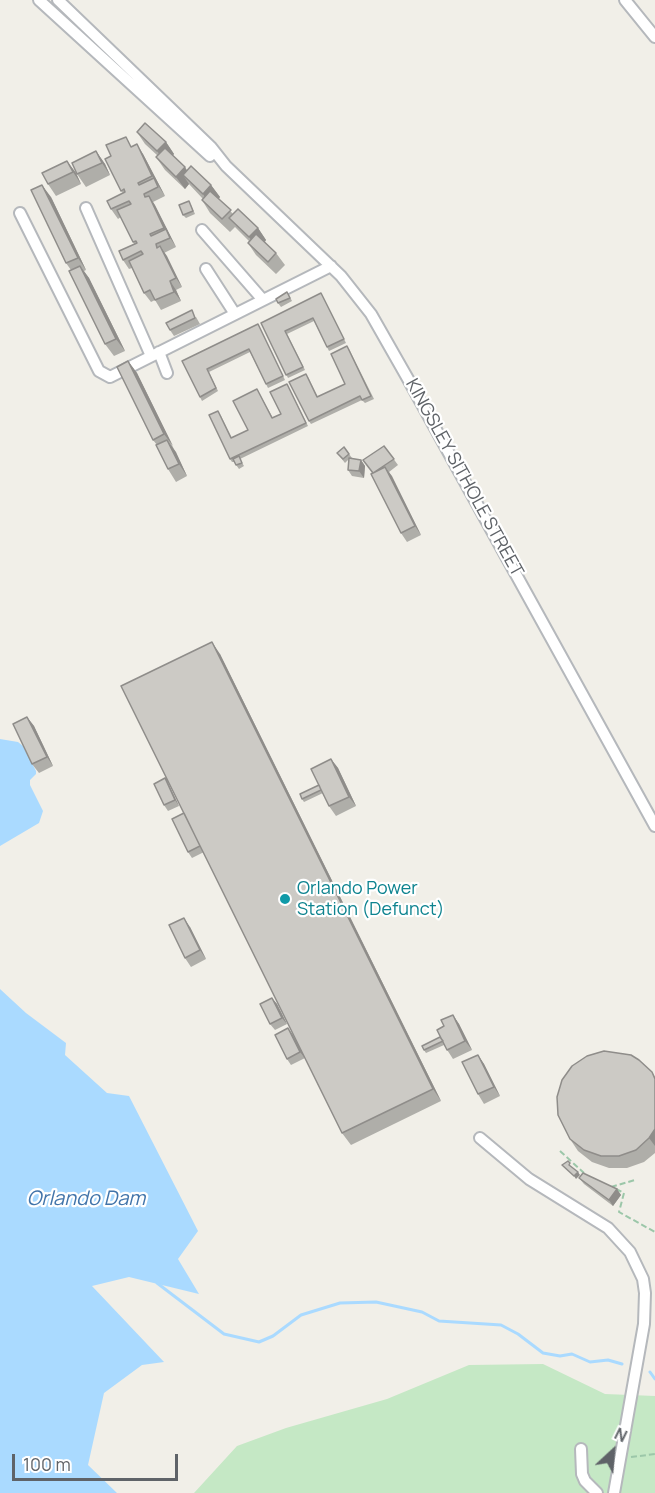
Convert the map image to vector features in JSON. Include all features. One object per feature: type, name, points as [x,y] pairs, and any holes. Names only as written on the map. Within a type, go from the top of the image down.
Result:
[{"type":"street","name":"KINGSLEY SITHOLE STREET","points":[[39,0],[210,156],[225,166],[332,266],[371,314],[655,826]]},
{"type":"street","name":"KINGSLEY SITHOLE STREET","points":[[57,0],[211,147],[225,166]]},
{"type":"street","points":[[625,0],[655,37]]},
{"type":"street","points":[[86,208],[155,354],[167,373]]},
{"type":"street","points":[[20,213],[99,372],[110,377],[332,266]]},
{"type":"street","points":[[202,230],[263,300]]},
{"type":"street","points":[[206,269],[236,314]]},
{"type":"street","points":[[480,1138],[529,1179],[608,1228],[630,1252],[643,1279],[644,1324],[614,1493]]},
{"type":"street","points":[[581,1449],[582,1474],[585,1481],[597,1493]]},
{"type":"path","points":[[560,1151],[585,1174]]},
{"type":"path","points":[[611,1187],[635,1180]]},
{"type":"path","points":[[603,1183],[624,1193],[619,1212],[655,1232]]},
{"type":"path","points":[[619,1466],[632,1456],[655,1454]]},
{"type":"green space","points":[[543,1364],[605,1394],[655,1396],[655,1493],[194,1493],[237,1446],[286,1428],[387,1399],[469,1365]]},
{"type":"water","points":[[0,739],[18,742],[23,746],[36,771],[30,780],[30,785],[43,811],[39,823],[0,846]]},
{"type":"water","name":"Orlando Dam","points":[[0,989],[26,1013],[66,1043],[65,1055],[107,1093],[129,1096],[198,1231],[178,1259],[199,1294],[129,1277],[92,1286],[164,1362],[142,1365],[104,1393],[88,1465],[117,1493],[0,1493]]},
{"type":"building","points":[[145,123],[166,142],[157,151],[137,132]]},
{"type":"building","points":[[126,137],[131,147],[137,144],[152,176],[138,183],[139,185],[154,178],[158,187],[144,194],[145,197],[149,196],[164,228],[150,234],[151,236],[166,229],[170,238],[156,244],[157,248],[160,246],[176,278],[170,281],[174,292],[155,300],[150,290],[144,293],[129,261],[143,254],[141,251],[123,260],[119,251],[137,243],[133,242],[117,210],[131,204],[129,201],[111,209],[107,201],[125,192],[124,189],[121,191],[105,159],[111,156],[106,145]]},
{"type":"building","points":[[165,148],[185,167],[176,177],[156,157]]},
{"type":"building","points":[[96,151],[102,163],[77,174],[72,163]]},
{"type":"building","points":[[67,161],[73,172],[48,184],[42,173]]},
{"type":"building","points":[[191,166],[211,185],[203,194],[183,175]]},
{"type":"building","points":[[42,185],[78,258],[66,263],[31,190]]},
{"type":"building","points":[[210,191],[231,210],[222,219],[202,200]]},
{"type":"building","points":[[189,201],[193,211],[183,215],[179,205]]},
{"type":"building","points":[[238,209],[258,228],[249,237],[229,218]]},
{"type":"building","points":[[256,234],[276,253],[268,262],[248,243]]},
{"type":"building","points":[[80,266],[116,339],[105,344],[69,271]]},
{"type":"building","points":[[287,292],[290,298],[278,303],[276,299]]},
{"type":"building","points":[[321,293],[344,339],[327,347],[313,318],[285,331],[303,367],[286,375],[261,323]]},
{"type":"building","points":[[192,310],[195,318],[170,330],[166,323]]},
{"type":"building","points":[[258,324],[283,376],[266,384],[249,349],[207,369],[216,388],[200,397],[182,361]]},
{"type":"building","points":[[347,346],[371,396],[362,400],[360,396],[309,421],[289,382],[306,374],[317,397],[345,384],[331,354]]},
{"type":"building","points":[[128,361],[164,434],[153,440],[117,367]]},
{"type":"building","points":[[287,384],[306,423],[230,459],[209,415],[218,411],[231,438],[248,430],[233,401],[257,389],[272,418],[281,414],[270,392]]},
{"type":"building","points":[[167,440],[179,464],[168,469],[156,445]]},
{"type":"building","points":[[384,446],[394,459],[373,473],[363,460]]},
{"type":"building","points":[[344,447],[349,454],[343,459],[337,453]]},
{"type":"building","points":[[239,456],[242,463],[236,465],[233,459]]},
{"type":"building","points":[[349,458],[361,460],[359,471],[348,470]]},
{"type":"building","points":[[385,467],[415,526],[401,533],[371,474]]},
{"type":"building","name":"Orlando Power Station (Defunct)","points":[[212,642],[433,1089],[342,1133],[121,686]]},
{"type":"building","points":[[27,717],[47,757],[32,764],[13,724]]},
{"type":"building","points":[[331,759],[349,797],[329,806],[311,769]]},
{"type":"building","points":[[165,778],[175,800],[164,805],[154,784]]},
{"type":"building","points":[[319,785],[321,790],[302,799],[300,794]]},
{"type":"building","points":[[184,813],[200,846],[188,852],[172,819]]},
{"type":"building","points":[[184,918],[200,950],[185,958],[169,925]]},
{"type":"building","points":[[272,998],[282,1018],[270,1024],[260,1004]]},
{"type":"building","points":[[453,1015],[465,1041],[447,1050],[437,1030],[444,1026],[441,1020]]},
{"type":"building","points":[[288,1028],[300,1052],[287,1059],[275,1035]]},
{"type":"building","points":[[440,1037],[443,1041],[424,1050],[422,1046]]},
{"type":"building","points":[[604,1051],[631,1055],[652,1072],[655,1079],[655,1129],[636,1150],[619,1156],[601,1156],[584,1150],[570,1139],[558,1115],[557,1097],[562,1080],[572,1066],[587,1056]]},
{"type":"building","points":[[478,1055],[494,1087],[478,1094],[462,1062]]},
{"type":"building","points":[[568,1161],[569,1165],[578,1172],[574,1176],[562,1165]]},
{"type":"building","points":[[583,1173],[617,1189],[609,1200],[579,1178]]},
{"type":"waterway","points":[[157,1283],[224,1334],[259,1342],[273,1336],[301,1315],[340,1303],[376,1302],[422,1312],[439,1321],[501,1325],[518,1334],[543,1353],[560,1356],[572,1354],[590,1362],[608,1360],[622,1364]]},
{"type":"waterway","points":[[650,1372],[655,1379]]},
{"type":"place","name":"Orlando Power Station (Defunct)","points":[[285,899]]}]
